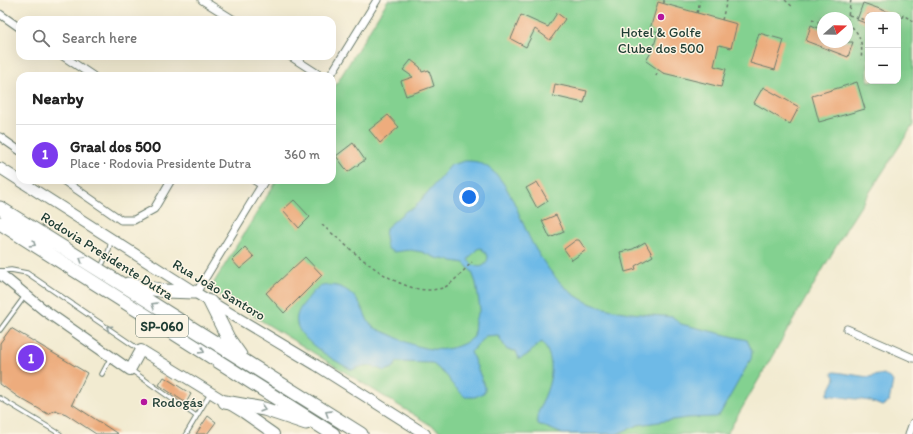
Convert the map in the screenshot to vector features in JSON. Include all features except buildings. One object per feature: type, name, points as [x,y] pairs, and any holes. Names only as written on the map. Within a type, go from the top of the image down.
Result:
[{"type":"highway","name":"Rodovia Presidente Dutra","points":[[0,208],[361,434]]},
{"type":"highway","name":"Rodovia Presidente Dutra","points":[[0,223],[329,431]]},
{"type":"highway","points":[[115,280],[158,290],[195,293]]},
{"type":"highway","points":[[210,302],[228,338],[247,363]]},
{"type":"highway","points":[[225,402],[264,409],[329,431]]},
{"type":"street","points":[[202,0],[228,16]]},
{"type":"street","points":[[332,72],[377,0]]},
{"type":"street","points":[[0,14],[16,25]]},
{"type":"street","points":[[69,60],[87,72]]},
{"type":"street","points":[[296,60],[316,72]]},
{"type":"street","points":[[0,137],[16,148]]},
{"type":"street","name":"Rua João Santoro","points":[[0,168],[16,178]]},
{"type":"street","name":"Rua João Santoro","points":[[25,184],[195,293],[316,365],[425,434]]},
{"type":"street","points":[[69,184],[121,220],[134,220],[154,209],[169,184]]},
{"type":"street","points":[[195,293],[262,184]]},
{"type":"street","points":[[0,273],[44,310],[130,370],[141,350],[225,402],[268,432]]},
{"type":"street","points":[[847,329],[913,358]]},
{"type":"lane","points":[[103,263],[112,240]]},
{"type":"lane","points":[[0,273],[11,270],[27,273],[141,350]]},
{"type":"lane","points":[[0,330],[26,295]]},
{"type":"lane","points":[[71,303],[77,301]]},
{"type":"lane","points":[[102,374],[112,356]]},
{"type":"lane","points":[[130,370],[196,416]]},
{"type":"lane","points":[[186,434],[211,393]]},
{"type":"lane","points":[[0,398],[60,434]]},
{"type":"path","points":[[722,20],[727,0]]},
{"type":"path","points":[[785,0],[794,8]]},
{"type":"path","points":[[849,12],[851,0]]},
{"type":"path","points":[[697,13],[700,1]]},
{"type":"path","points":[[901,21],[903,15],[913,22]]},
{"type":"path","points":[[853,16],[865,20]]},
{"type":"path","points":[[812,19],[817,21]]},
{"type":"path","points":[[853,28],[860,36],[863,45],[861,60]]},
{"type":"path","points":[[656,76],[658,70]]},
{"type":"path","points":[[322,224],[387,278],[422,290],[445,286],[472,262]]},
{"type":"green space","points":[[388,0],[913,0],[913,125],[848,226],[727,434],[445,434],[210,289],[275,184],[336,184],[336,84]]},
{"type":"water","points":[[471,161],[480,163],[491,169],[507,189],[529,237],[544,262],[567,289],[581,299],[591,304],[613,310],[673,317],[681,324],[747,340],[752,351],[751,359],[720,414],[716,417],[687,418],[638,425],[617,434],[563,434],[538,424],[537,421],[550,380],[551,372],[550,357],[542,342],[527,355],[519,359],[516,351],[507,350],[498,335],[485,336],[471,352],[485,387],[485,392],[475,397],[465,397],[451,383],[448,377],[432,363],[397,362],[393,368],[385,371],[367,365],[352,370],[320,351],[305,338],[297,324],[298,312],[315,290],[322,286],[330,285],[342,288],[353,295],[372,326],[412,344],[432,349],[453,348],[464,344],[474,337],[475,320],[480,309],[476,283],[472,272],[464,263],[436,258],[422,252],[410,250],[393,252],[387,248],[385,237],[386,228],[407,210],[414,208],[451,165]],"holes":[[[481,248],[488,256],[485,264],[480,267],[474,265],[468,260],[477,249]]]},
{"type":"water","points":[[835,372],[868,377],[884,374],[893,381],[889,402],[882,406],[870,401],[827,395],[835,379],[832,373]]},
{"type":"place","name":"Hotel & Golfe Clube dos 500","points":[[661,17]]},
{"type":"place","name":"Graal dos 500","points":[[31,358]]},
{"type":"place","name":"Rodogás","points":[[144,402]]}]
